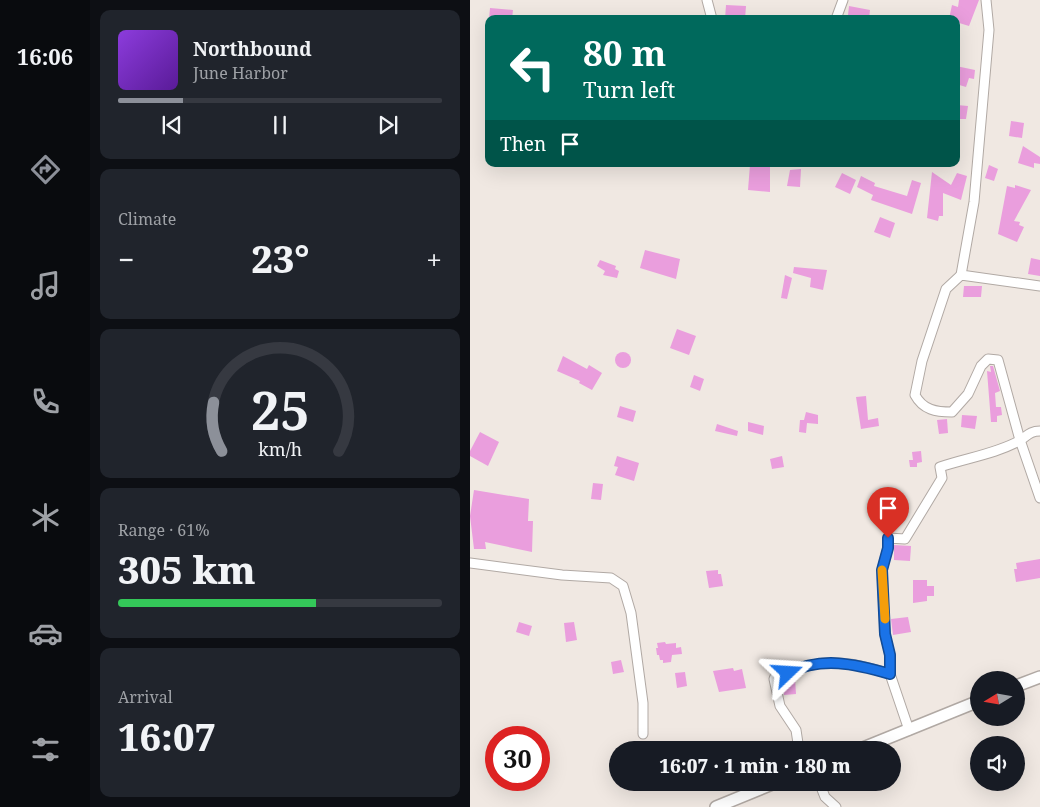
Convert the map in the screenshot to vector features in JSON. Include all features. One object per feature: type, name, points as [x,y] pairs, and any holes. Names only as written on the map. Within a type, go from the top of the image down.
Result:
[{"type":"street","points":[[707,0],[711,15]]},
{"type":"street","points":[[837,15],[843,0]]},
{"type":"street","points":[[986,0],[989,30],[974,202],[961,275],[946,289],[922,361],[915,395],[920,405],[938,412],[952,412],[968,394],[981,366],[988,359],[998,360],[1020,440],[1037,484],[1040,498]]},
{"type":"street","points":[[961,275],[1040,286]]},
{"type":"street","points":[[909,730],[890,674],[890,655],[885,634],[882,570],[888,548],[888,538],[905,539],[942,478],[940,467],[1000,449],[1020,440],[1032,431],[1040,431]]},
{"type":"street","points":[[470,563],[562,575],[612,578],[623,586],[631,613],[643,704],[644,734]]},
{"type":"street","points":[[798,741],[796,730],[780,706],[776,693],[774,679],[778,672],[788,673],[813,664],[843,662],[890,674]]},
{"type":"street","points":[[1025,683],[1040,677]]},
{"type":"street","points":[[881,741],[970,705]]},
{"type":"street","points":[[716,807],[755,791]]},
{"type":"street","points":[[823,791],[825,797],[836,807]]},
{"type":"building","points":[[959,0],[979,0],[969,26],[960,23],[960,15],[950,15],[952,5],[958,7]]},
{"type":"building","points":[[726,5],[746,6],[745,15],[725,15]]},
{"type":"building","points":[[849,6],[870,10],[869,15],[848,15]]},
{"type":"building","points":[[490,8],[513,10],[512,15],[489,15]]},
{"type":"building","points":[[960,67],[975,70],[974,79],[969,78],[966,87],[960,85]]},
{"type":"building","points":[[960,105],[968,106],[966,119],[960,119]]},
{"type":"building","points":[[1011,121],[1024,123],[1022,138],[1009,136]]},
{"type":"building","points":[[1023,146],[1040,157],[1040,164],[1034,163],[1034,168],[1018,163]]},
{"type":"building","points":[[989,165],[998,169],[994,181],[985,178]]},
{"type":"building","points":[[750,167],[770,167],[770,192],[748,190]]},
{"type":"building","points":[[801,169],[800,187],[787,186],[790,170]]},
{"type":"building","points":[[932,172],[951,185],[957,173],[967,176],[961,200],[943,193],[943,216],[939,216],[938,221],[927,218]]},
{"type":"building","points":[[842,173],[856,180],[850,194],[835,187]]},
{"type":"building","points":[[861,176],[875,183],[874,186],[907,196],[912,180],[921,183],[912,214],[871,200],[873,195],[857,187]]},
{"type":"building","points":[[1015,185],[1031,190],[1014,221],[1020,222],[1019,225],[1024,227],[1017,242],[998,234],[1007,186],[1015,188]]},
{"type":"building","points":[[880,217],[895,223],[890,238],[874,232]]},
{"type":"building","points":[[645,250],[680,259],[676,279],[640,268]]},
{"type":"building","points":[[1031,258],[1040,260],[1040,276],[1028,274]]},
{"type":"building","points":[[600,260],[616,266],[615,269],[619,271],[617,278],[603,275],[605,271],[597,266]]},
{"type":"building","points":[[794,267],[827,270],[823,290],[810,287],[811,278],[793,273]]},
{"type":"building","points":[[785,275],[792,278],[787,299],[781,298]]},
{"type":"building","points":[[964,286],[982,286],[981,297],[963,297]]},
{"type":"building","points":[[677,329],[696,336],[689,355],[670,348]]},
{"type":"building","points":[[623,352],[629,354],[631,360],[629,366],[623,368],[617,366],[615,360],[617,354]]},
{"type":"building","points":[[563,356],[587,369],[589,365],[602,373],[592,390],[579,383],[580,381],[557,371]]},
{"type":"building","points":[[990,366],[993,366],[1000,391],[995,393],[996,407],[1001,407],[1002,415],[997,416],[997,422],[991,422],[987,371],[991,372]]},
{"type":"building","points":[[694,375],[704,379],[700,391],[690,387]]},
{"type":"building","points":[[866,396],[868,420],[878,418],[879,426],[861,429],[856,397]]},
{"type":"building","points":[[620,406],[636,411],[633,422],[617,417]]},
{"type":"building","points":[[806,412],[818,415],[818,424],[807,423],[806,433],[799,432],[800,420],[804,420]]},
{"type":"building","points":[[962,415],[977,416],[975,429],[961,427]]},
{"type":"building","points":[[947,419],[948,433],[939,434],[937,420]]},
{"type":"building","points":[[748,422],[764,426],[763,435],[748,431]]},
{"type":"building","points":[[717,424],[738,431],[737,436],[715,431]]},
{"type":"building","points":[[480,432],[499,442],[488,466],[470,456],[470,451]]},
{"type":"building","points":[[921,451],[922,462],[917,463],[917,467],[910,467],[909,460],[913,460],[912,452]]},
{"type":"building","points":[[617,456],[639,463],[634,481],[615,475],[618,467],[614,466]]},
{"type":"building","points":[[782,456],[784,467],[772,469],[770,459]]},
{"type":"building","points":[[593,483],[603,484],[601,500],[591,499]]},
{"type":"building","points":[[474,490],[529,499],[528,521],[533,521],[532,552],[485,542],[486,549],[474,549],[470,516]]},
{"type":"building","points":[[894,545],[911,546],[910,561],[894,560]]},
{"type":"building","points":[[1040,559],[1040,578],[1016,582],[1014,569],[1017,569],[1016,563]]},
{"type":"building","points":[[718,570],[718,574],[721,574],[723,586],[709,588],[706,571]]},
{"type":"building","points":[[913,580],[927,580],[927,586],[934,586],[934,596],[927,596],[927,601],[913,603]]},
{"type":"building","points":[[908,617],[911,632],[893,635],[891,619]]},
{"type":"building","points":[[519,622],[532,626],[529,636],[516,632]]},
{"type":"building","points":[[574,622],[577,640],[566,642],[564,623]]},
{"type":"building","points":[[665,642],[666,644],[676,643],[676,648],[681,647],[682,654],[672,655],[671,662],[663,663],[663,660],[660,660],[659,655],[657,655],[656,648],[658,648],[657,643]]},
{"type":"building","points":[[621,660],[624,672],[613,674],[611,662]]},
{"type":"building","points":[[733,668],[734,671],[742,669],[746,688],[719,692],[713,671]]},
{"type":"building","points":[[685,672],[687,686],[677,688],[675,673]]},
{"type":"building","points":[[791,677],[795,678],[796,694],[784,695],[781,680]]},
{"type":"slow traffic","points":[[882,570],[882,595],[885,619]]},
{"type":"route","points":[[788,673],[813,664],[843,662],[890,674],[890,655],[885,634],[882,595],[882,570],[888,548],[888,538]]}]
